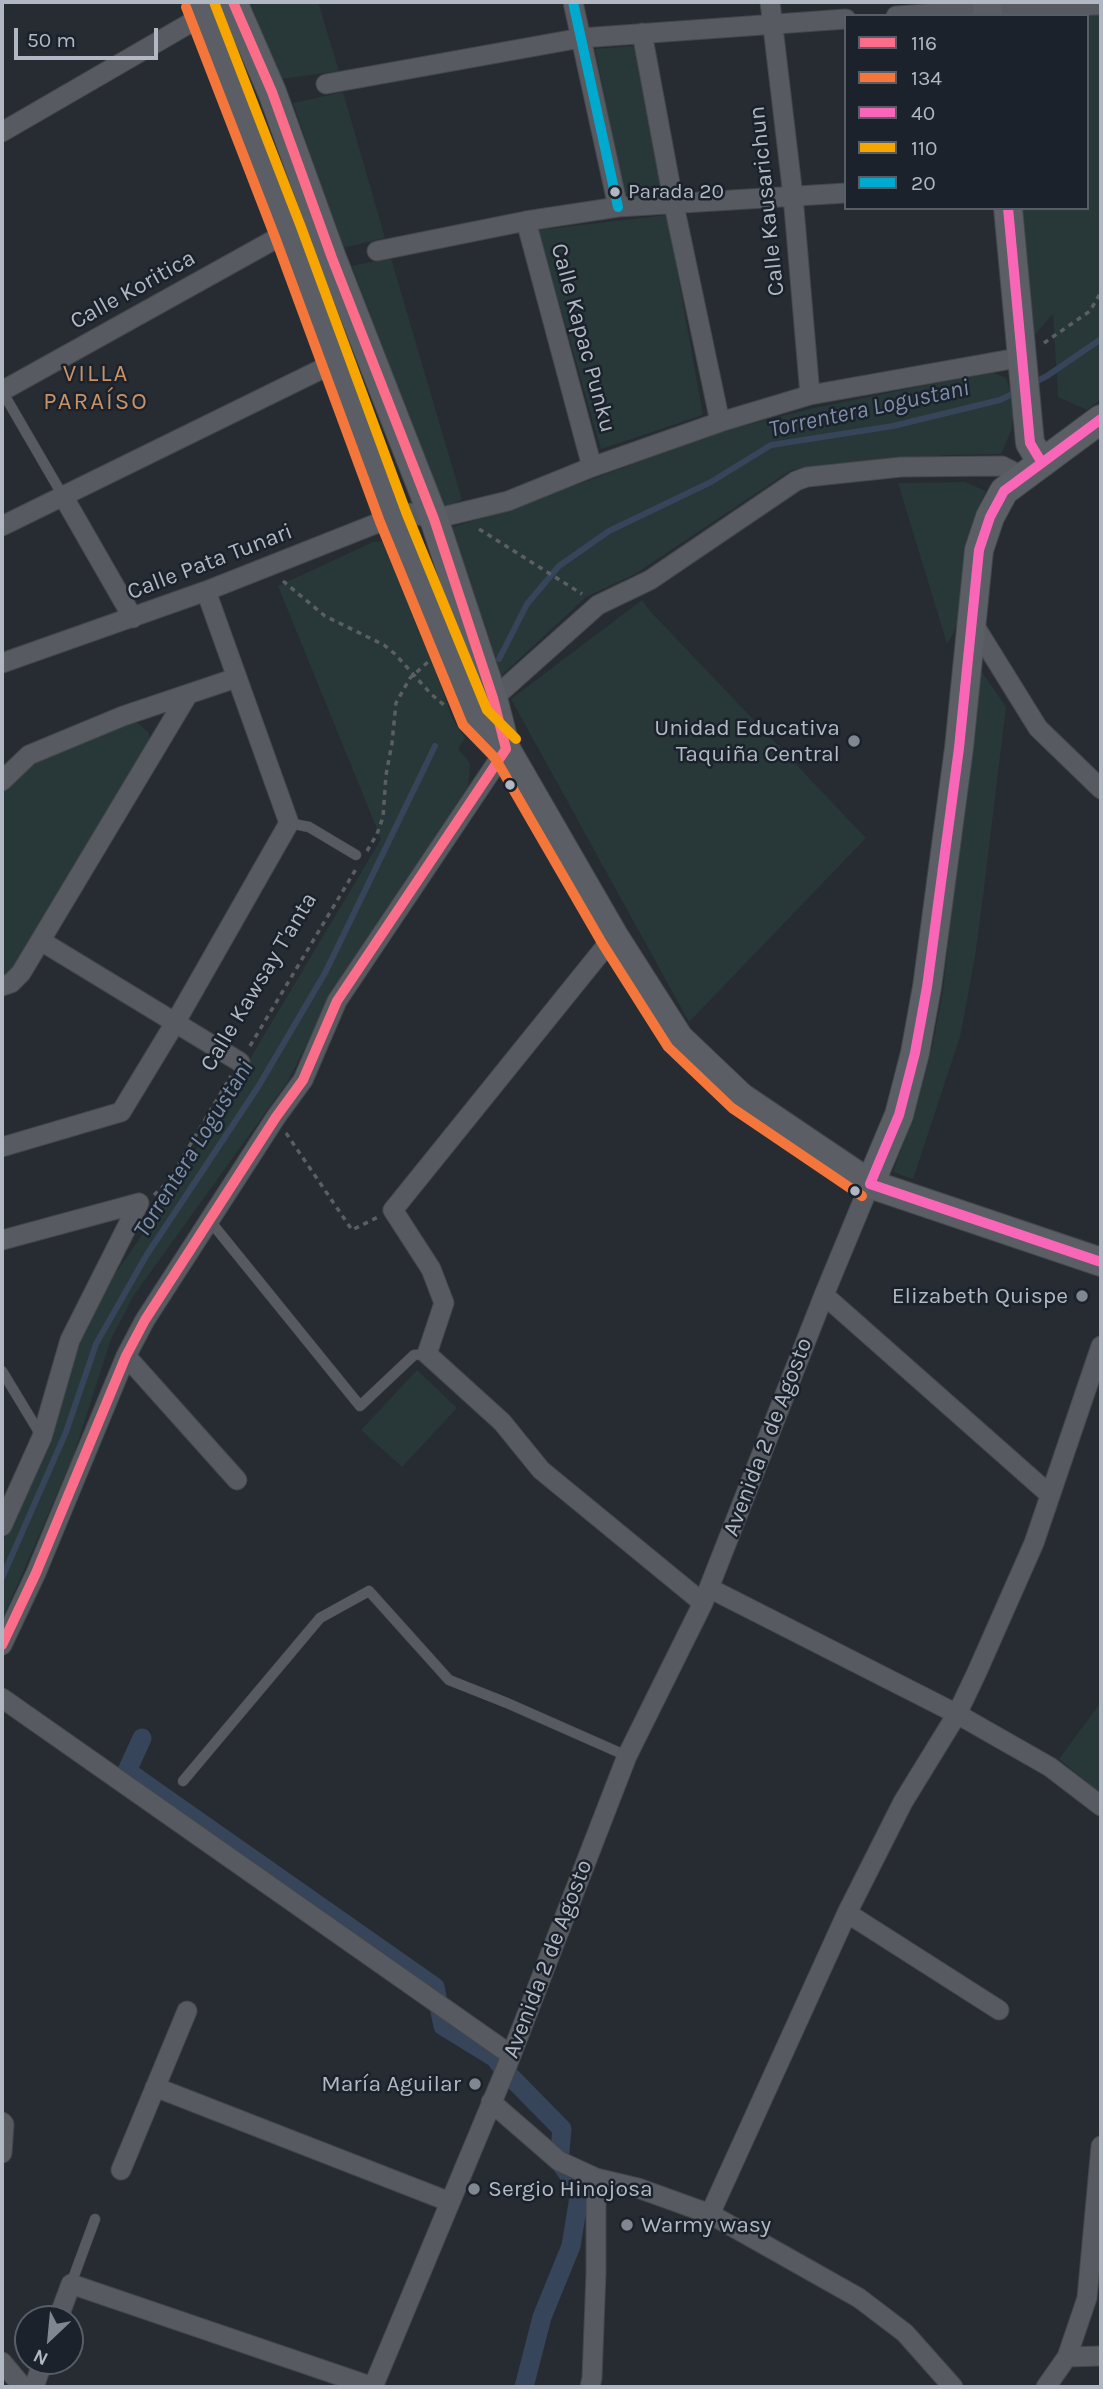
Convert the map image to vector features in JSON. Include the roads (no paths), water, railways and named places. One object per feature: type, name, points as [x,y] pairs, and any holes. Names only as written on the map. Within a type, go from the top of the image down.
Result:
[{"type":"main road","points":[[233,2],[272,92],[332,258],[445,516],[484,708]]},
{"type":"main road","points":[[209,6],[288,232],[393,517],[446,647],[484,708],[614,936],[679,1038],[741,1097],[870,1184],[1101,1262]]},
{"type":"main road","points":[[1008,210],[1030,443],[1042,463]]},
{"type":"main road","name":"Avenida 2 de Agosto","points":[[870,1184],[899,1115],[915,1053],[927,987],[959,748],[979,550],[990,517],[1004,491],[1101,419]]},
{"type":"street","points":[[573,2],[618,207]]},
{"type":"street","name":"Calle Kausarichun","points":[[770,2],[793,196],[810,395]]},
{"type":"street","points":[[922,14],[1021,4],[1101,5]]},
{"type":"street","points":[[2,132],[209,6]]},
{"type":"street","points":[[326,84],[581,38],[844,19]]},
{"type":"street","points":[[642,33],[674,205],[720,422]]},
{"type":"street","points":[[377,251],[618,207],[844,193]]},
{"type":"street","name":"Calle Kapac Punku","points":[[526,222],[592,467]]},
{"type":"street","name":"Calle Koritica","points":[[2,391],[288,232]]},
{"type":"street","points":[[2,526],[336,362]]},
{"type":"street","points":[[445,516],[508,501],[592,467],[720,422],[810,395],[1024,377]]},
{"type":"street","points":[[484,708],[598,605],[650,580],[788,486],[807,477],[901,467],[1002,466],[1012,471],[1018,480]]},
{"type":"street","points":[[63,496],[134,618]]},
{"type":"street","name":"Calle Pata Tunari","points":[[2,663],[134,618],[393,517],[411,513],[445,516]]},
{"type":"street","points":[[2,1147],[121,1112],[289,823],[206,591]]},
{"type":"street","points":[[971,620],[1038,727],[1101,789]]},
{"type":"street","points":[[2,781],[29,755],[123,716],[236,678]]},
{"type":"street","points":[[2,986],[11,983],[21,973],[187,696]]},
{"type":"street","points":[[2,1645],[47,1548],[126,1356],[145,1320],[276,1117],[303,1080],[337,1001],[506,749]]},
{"type":"street","points":[[614,936],[393,1210],[431,1269],[444,1303],[428,1354],[502,1422],[541,1470],[706,1595],[957,1714],[1050,1767],[1101,1806]]},
{"type":"street","points":[[41,941],[240,1062]]},
{"type":"street","name":"Avenida 2 de Agosto","points":[[373,2387],[511,2055],[627,1756],[706,1595],[870,1184]]},
{"type":"street","points":[[2,1240],[139,1203],[70,1340],[42,1437],[2,1526]]},
{"type":"street","points":[[824,1295],[1049,1494]]},
{"type":"street","points":[[710,2214],[847,1913],[903,1802],[957,1714],[1034,1543],[1101,1346]]},
{"type":"street","points":[[126,1356],[237,1480]]},
{"type":"street","points":[[2,1698],[511,2055]]},
{"type":"street","points":[[847,1913],[999,2010]]},
{"type":"street","points":[[121,2170],[187,2011]]},
{"type":"street","points":[[155,2087],[450,2202]]},
{"type":"street","points":[[491,2102],[559,2161],[596,2178],[638,2188],[710,2214],[859,2298],[905,2333],[953,2387]]},
{"type":"street","points":[[2,2122],[2,2153]]},
{"type":"street","points":[[1046,2387],[1067,2357],[1087,2298],[1101,2146]]},
{"type":"street","points":[[590,2387],[596,2273],[596,2178]]},
{"type":"street","points":[[63,2305],[71,2284],[373,2387]]},
{"type":"street","points":[[1067,2357],[1101,2356]]},
{"type":"street","points":[[2,2362],[23,2387]]},
{"type":"lane","points":[[2,391],[63,496]]},
{"type":"lane","points":[[289,823],[309,827],[360,856]]},
{"type":"lane","points":[[210,1221],[360,1406],[414,1355],[428,1354]]},
{"type":"lane","points":[[2,1371],[42,1437]]},
{"type":"lane","points":[[183,1781],[320,1618],[369,1591],[449,1680],[627,1756]]},
{"type":"lane","points":[[71,2284],[95,2218]]},
{"type":"waterway","name":"Torrentera Logustani","points":[[1031,384],[1101,339]]},
{"type":"waterway","name":"Torrentera Logustani","points":[[499,659],[527,604],[559,566],[609,531],[711,482],[771,445],[893,426],[1000,400],[1018,391]]},
{"type":"waterway","name":"Torrentera Logustani","points":[[2,1578],[66,1432],[96,1344],[146,1256],[258,1087],[325,973],[435,746]]},
{"type":"waterway","points":[[142,1738],[127,1771],[435,1987],[443,2026],[495,2058],[562,2129],[559,2161],[580,2191],[571,2246],[542,2317],[524,2387]]},
{"type":"place","name":"Parada 20","points":[[615,192]]},
{"type":"place","name":"Unidad Educativa Taquiña Central","points":[[854,741]]},
{"type":"place","name":"Elizabeth Quispe","points":[[1082,1296]]},
{"type":"place","name":"María Aguilar","points":[[475,2084]]},
{"type":"place","name":"Sergio Hinojosa","points":[[474,2189]]},
{"type":"place","name":"Warmy wasy","points":[[627,2225]]},
{"type":"district","name":"VILLA PARAÍSO","points":[[96,388]]}]
